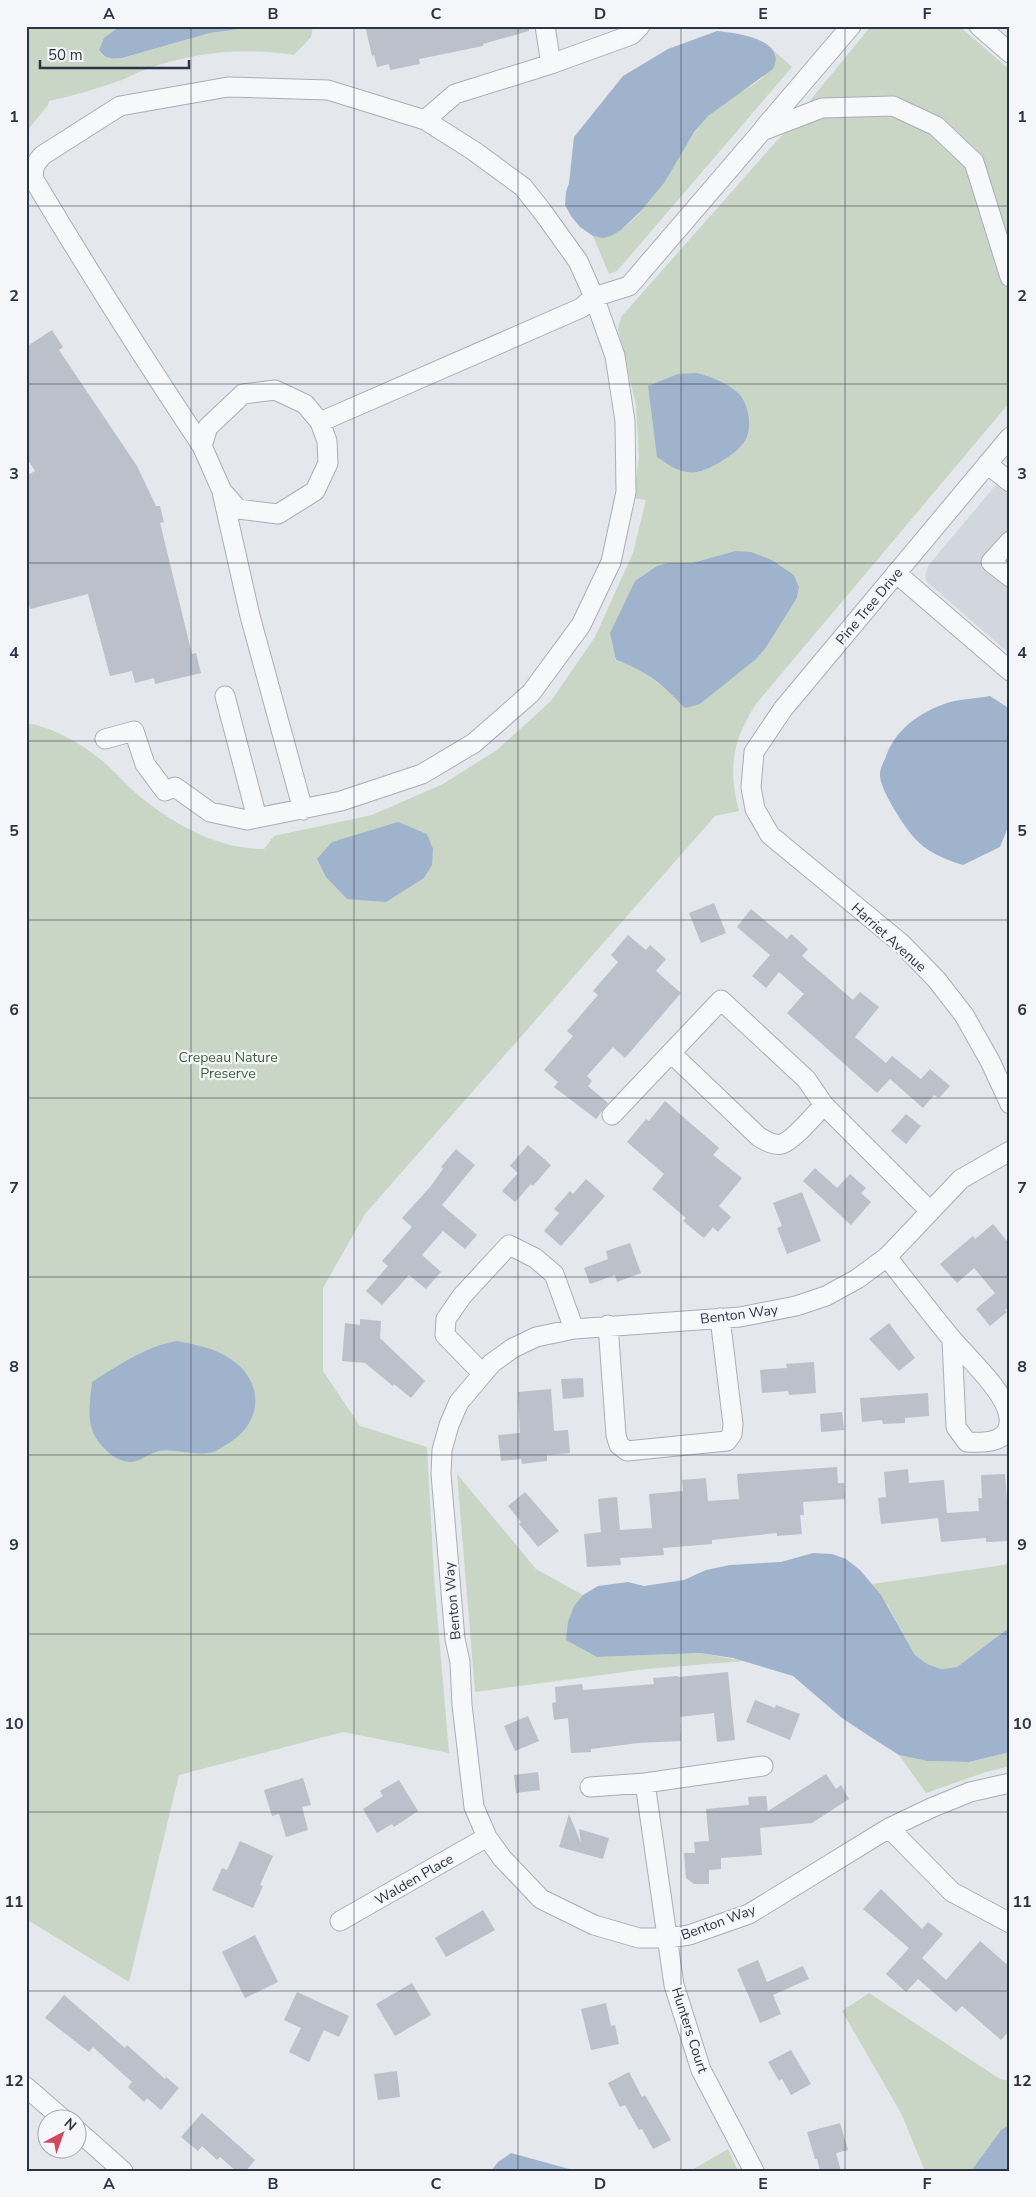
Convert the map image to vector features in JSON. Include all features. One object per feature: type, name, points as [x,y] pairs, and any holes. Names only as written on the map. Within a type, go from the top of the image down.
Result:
[{"type":"street","points":[[545,26],[551,64]]},
{"type":"street","points":[[425,120],[455,94],[551,64],[631,35],[640,26]]},
{"type":"street","points":[[320,422],[581,308],[594,297],[629,286],[851,26]]},
{"type":"street","points":[[979,26],[1010,53]]},
{"type":"street","points":[[105,739],[134,731],[146,764],[165,791],[175,787],[210,812],[248,820],[303,810],[341,801],[422,774],[474,744],[531,693],[581,625],[611,562],[626,492],[625,421],[615,356],[594,297],[578,261],[523,187],[474,151],[425,120],[328,90],[228,87],[120,106],[43,155],[36,161],[32,171],[34,180],[141,354],[202,446],[222,491],[248,608],[303,810]]},
{"type":"street","points":[[762,131],[822,108],[893,106],[936,126],[974,162],[1010,277]]},
{"type":"street","points":[[202,446],[208,427],[243,394],[275,390],[305,404],[320,422],[327,441],[328,462],[315,491],[278,514],[238,510],[222,491]]},
{"type":"street","name":"Pine Tree Drive","points":[[751,787],[754,752],[778,716],[987,464],[1008,442]]},
{"type":"street","points":[[987,464],[1010,482]]},
{"type":"street","points":[[1010,541],[991,562],[1010,578]]},
{"type":"street","points":[[896,573],[1010,672]]},
{"type":"street","points":[[225,696],[257,818]]},
{"type":"street","name":"Harriet Avenue","points":[[751,787],[756,809],[770,835],[902,944],[936,979],[964,1015],[990,1061],[1010,1104]]},
{"type":"street","points":[[612,1115],[721,1000],[806,1079],[824,1105],[930,1211]]},
{"type":"street","points":[[671,1053],[759,1137],[773,1144],[781,1144],[789,1140],[824,1105]]},
{"type":"street","name":"Benton Way","points":[[1010,1151],[961,1179],[887,1257],[856,1279],[826,1296],[796,1306],[740,1317],[608,1325],[574,1329],[536,1337],[514,1348],[492,1362],[460,1402],[449,1425],[442,1450],[441,1474],[455,1639],[460,1662],[462,1705],[474,1807],[487,1837],[502,1858],[541,1898],[594,1925],[638,1938],[668,1938],[689,1935],[749,1914],[889,1828],[931,1808],[970,1792],[1010,1783]]},
{"type":"street","points":[[482,1373],[445,1335],[446,1320],[462,1296],[509,1245],[535,1258],[554,1274],[574,1329]]},
{"type":"street","points":[[887,1257],[952,1339],[997,1389],[1009,1417],[1007,1430],[1000,1438],[987,1443],[967,1442],[956,1427],[952,1339]]},
{"type":"street","points":[[608,1325],[616,1435],[619,1445],[627,1451],[727,1440],[732,1434],[733,1424],[720,1318]]},
{"type":"street","points":[[590,1787],[645,1783],[763,1766]]},
{"type":"street","name":"Hunters Court","points":[[645,1783],[674,1986],[701,2070],[754,2171]]},
{"type":"street","points":[[889,1828],[952,1892],[1010,1923]]},
{"type":"street","name":"Walden Place","points":[[340,1920],[487,1837]]},
{"type":"street","points":[[26,2087],[52,2110]]},
{"type":"street","points":[[88,2140],[123,2171]]},
{"type":"shaded area","points":[[1010,468],[1010,654],[927,582],[925,577],[928,566]]},
{"type":"green space","points":[[26,26],[120,26],[105,38],[99,50],[103,56],[122,58],[210,33],[262,26],[313,26],[311,37],[294,55],[238,51],[201,55],[165,63],[110,84],[49,101],[48,105],[26,132]]},
{"type":"green space","name":"Crepeau Nature Preserve","points":[[871,26],[959,26],[1010,70],[1010,402],[756,704],[742,730],[734,756],[734,782],[739,811],[715,816],[365,1214],[323,1288],[323,1371],[360,1426],[427,1447],[434,1576],[449,1753],[343,1732],[179,1775],[129,1982],[26,1919],[26,723],[59,733],[79,744],[107,765],[137,794],[180,825],[212,840],[246,848],[264,849],[274,836],[372,815],[443,784],[497,750],[551,701],[595,637],[633,553],[646,500],[633,498],[639,458],[636,405],[618,329],[621,317],[782,135]],"holes":[[[735,551],[772,560],[794,575],[799,587],[797,598],[765,649],[700,704],[667,690],[638,668],[615,660],[623,609],[635,581],[668,563],[692,563]]]},
{"type":"green space","points":[[772,49],[792,67],[617,271],[609,274],[593,236],[610,235],[626,226],[642,211],[706,118],[720,106],[764,76],[776,55]]},
{"type":"green space","points":[[457,1474],[536,1569],[583,1595],[574,1606],[597,1657],[700,1653],[744,1661],[647,1669],[475,1692]]},
{"type":"green space","points":[[1010,1564],[1010,1627],[957,1667],[941,1669],[927,1664],[915,1655],[888,1606],[872,1584]]},
{"type":"green space","points":[[1010,1752],[1010,1766],[986,1772],[926,1793],[899,1755],[927,1761],[969,1762]]},
{"type":"green space","points":[[869,1993],[1000,2079],[1010,2081],[1010,2124],[1001,2130],[971,2171],[925,2171],[901,2113],[842,2011]]},
{"type":"green space","points":[[728,2149],[738,2171],[690,2171]]},
{"type":"water","points":[[120,26],[262,26],[210,33],[122,58],[106,57],[99,50],[104,38]]},
{"type":"water","points":[[717,31],[747,36],[767,44],[773,51],[776,59],[773,69],[708,116],[695,131],[664,183],[642,210],[621,230],[603,238],[593,236],[580,227],[565,205],[574,137],[623,76],[668,49]]},
{"type":"water","points":[[696,373],[720,381],[740,395],[746,405],[749,428],[746,439],[733,453],[721,462],[692,472],[675,468],[657,457],[648,386],[678,374]]},
{"type":"water","points":[[735,551],[751,552],[772,560],[794,575],[799,587],[797,598],[765,649],[756,659],[700,704],[685,708],[654,679],[616,660],[610,633],[635,581],[657,566],[668,563],[692,563]]},
{"type":"water","points":[[990,696],[1010,709],[1010,822],[1000,847],[963,865],[940,857],[916,840],[888,799],[881,783],[880,772],[894,740],[916,718],[949,702]]},
{"type":"water","points":[[398,822],[427,834],[433,849],[432,865],[424,878],[386,902],[347,899],[326,877],[317,859],[332,842]]},
{"type":"water","points":[[177,1341],[219,1352],[237,1364],[247,1375],[253,1387],[255,1400],[254,1412],[248,1424],[239,1435],[213,1452],[162,1451],[132,1462],[116,1458],[100,1444],[92,1428],[89,1411],[92,1382],[143,1352]]},
{"type":"water","points":[[813,1553],[832,1554],[846,1559],[860,1570],[881,1595],[915,1655],[927,1664],[941,1669],[957,1667],[1010,1627],[1010,1752],[969,1762],[927,1761],[899,1755],[842,1718],[793,1676],[733,1658],[700,1653],[597,1657],[566,1640],[568,1622],[574,1606],[583,1595],[598,1586],[628,1582],[644,1586],[684,1580],[706,1570],[730,1565],[781,1562]]},
{"type":"water","points":[[1010,2124],[1010,2171],[971,2171],[1001,2130]]},
{"type":"water","points":[[511,2153],[574,2171],[491,2171],[498,2162]]},
{"type":"building","points":[[365,26],[529,26],[529,31],[483,44],[483,46],[419,59],[420,64],[390,70],[389,64],[377,67],[374,55],[372,56]]},
{"type":"building","points":[[52,330],[63,347],[59,350],[137,466],[156,506],[160,506],[164,522],[160,523],[192,654],[196,653],[201,673],[155,684],[154,678],[135,683],[132,671],[110,676],[88,594],[30,609],[26,593],[26,476],[35,471],[26,457],[26,347]]},
{"type":"building","points":[[714,903],[726,933],[701,943],[689,913]]},
{"type":"building","points":[[751,909],[787,939],[791,934],[808,949],[802,956],[853,1000],[860,992],[879,1007],[855,1037],[886,1063],[892,1056],[921,1079],[930,1069],[950,1086],[939,1098],[934,1095],[923,1108],[890,1079],[877,1093],[787,1013],[804,994],[779,972],[766,988],[752,976],[770,955],[737,927]]},
{"type":"building","points":[[628,935],[646,950],[650,945],[666,959],[656,971],[681,993],[625,1058],[613,1047],[587,1076],[592,1081],[588,1086],[608,1103],[596,1119],[554,1087],[558,1082],[544,1070],[573,1036],[567,1031],[598,995],[593,991],[618,962],[611,955]]},
{"type":"building","points":[[665,1101],[719,1148],[713,1155],[742,1178],[719,1206],[731,1217],[718,1232],[713,1227],[704,1238],[683,1221],[686,1218],[652,1189],[664,1174],[627,1142],[646,1119],[649,1121]]},
{"type":"building","points":[[906,1114],[921,1126],[906,1144],[891,1131]]},
{"type":"building","points":[[528,1145],[551,1165],[533,1186],[531,1184],[515,1202],[502,1191],[518,1173],[510,1166]]},
{"type":"building","points":[[456,1149],[475,1165],[442,1205],[477,1235],[465,1249],[443,1231],[422,1255],[441,1272],[426,1289],[409,1275],[382,1305],[366,1291],[388,1266],[382,1261],[412,1227],[402,1218],[431,1186],[443,1169],[441,1167]]},
{"type":"building","points":[[815,1168],[837,1188],[850,1174],[866,1188],[861,1193],[871,1202],[851,1225],[803,1181]]},
{"type":"building","points":[[586,1179],[605,1196],[561,1246],[544,1231],[559,1213],[554,1209],[570,1191],[573,1194]]},
{"type":"building","points":[[802,1192],[821,1241],[787,1254],[777,1228],[782,1226],[773,1203]]},
{"type":"building","points":[[993,1224],[1010,1245],[1010,1310],[1008,1308],[1005,1310],[1007,1312],[990,1326],[976,1309],[995,1293],[974,1268],[957,1283],[940,1264],[973,1236],[975,1239]]},
{"type":"building","points":[[630,1243],[641,1273],[617,1282],[615,1275],[590,1284],[584,1268],[608,1259],[606,1251]]},
{"type":"building","points":[[360,1319],[381,1321],[380,1338],[425,1381],[411,1398],[365,1363],[342,1361],[345,1323],[360,1325]]},
{"type":"building","points":[[889,1323],[915,1358],[899,1371],[869,1339]]},
{"type":"building","points":[[814,1362],[816,1393],[789,1395],[788,1391],[762,1393],[760,1370],[787,1368],[786,1364]]},
{"type":"building","points":[[583,1378],[584,1397],[563,1399],[561,1379]]},
{"type":"building","points":[[551,1389],[554,1431],[568,1430],[570,1453],[547,1455],[547,1461],[522,1464],[521,1459],[501,1461],[498,1435],[520,1433],[518,1392]]},
{"type":"building","points":[[928,1393],[929,1416],[905,1418],[905,1423],[883,1424],[882,1420],[862,1422],[860,1398]]},
{"type":"building","points":[[842,1412],[844,1430],[821,1432],[820,1414]]},
{"type":"building","points":[[837,1467],[838,1483],[844,1483],[845,1499],[803,1502],[804,1515],[800,1515],[802,1534],[777,1536],[777,1533],[712,1540],[712,1544],[663,1548],[664,1555],[620,1558],[621,1565],[587,1567],[584,1534],[601,1532],[598,1499],[617,1497],[620,1530],[652,1528],[649,1494],[683,1491],[682,1480],[706,1478],[708,1501],[739,1499],[737,1474]]},
{"type":"building","points":[[908,1469],[909,1483],[944,1480],[947,1513],[979,1511],[978,1498],[982,1498],[981,1475],[1005,1474],[1010,1541],[986,1542],[986,1538],[941,1542],[938,1518],[881,1524],[878,1498],[886,1497],[884,1472]]},
{"type":"building","points":[[525,1492],[559,1531],[538,1547],[519,1524],[521,1522],[508,1506]]},
{"type":"building","points":[[728,1672],[735,1740],[717,1742],[714,1713],[680,1717],[681,1741],[638,1743],[591,1749],[591,1752],[571,1753],[568,1718],[554,1720],[552,1703],[556,1702],[555,1687],[582,1684],[583,1690],[654,1684],[653,1678]]},
{"type":"building","points":[[755,1700],[775,1708],[776,1705],[800,1714],[790,1740],[746,1722]]},
{"type":"building","points":[[528,1716],[539,1741],[515,1751],[504,1726]]},
{"type":"building","points":[[538,1772],[540,1790],[516,1793],[514,1775]]},
{"type":"building","points":[[826,1774],[836,1789],[841,1785],[849,1799],[812,1823],[760,1828],[762,1855],[721,1858],[721,1869],[709,1870],[709,1884],[694,1884],[686,1878],[684,1853],[695,1853],[694,1842],[709,1841],[706,1809],[749,1805],[748,1797],[766,1796],[768,1811]]},
{"type":"building","points":[[303,1778],[311,1805],[302,1807],[308,1830],[286,1837],[279,1814],[272,1816],[264,1790]]},
{"type":"building","points":[[399,1780],[418,1811],[394,1827],[392,1824],[377,1833],[363,1809],[383,1796],[380,1791]]},
{"type":"building","points":[[569,1814],[581,1843],[579,1829],[609,1838],[603,1859],[559,1847]]},
{"type":"building","points":[[240,1841],[273,1856],[260,1885],[263,1886],[253,1908],[212,1890],[222,1868],[227,1870]]},
{"type":"building","points":[[881,1889],[922,1929],[928,1922],[943,1934],[922,1958],[946,1980],[980,1941],[1010,1967],[1010,2030],[1001,2040],[962,2006],[956,2012],[918,1979],[906,1992],[886,1974],[909,1948],[863,1909]]},
{"type":"building","points":[[483,1910],[495,1930],[446,1957],[435,1938]]},
{"type":"building","points":[[255,1935],[278,1982],[245,1998],[222,1952]]},
{"type":"building","points":[[758,1960],[767,1982],[803,1966],[809,1979],[773,1995],[781,2014],[760,2023],[737,1969]]},
{"type":"building","points":[[412,1983],[431,2015],[395,2036],[376,2004]]},
{"type":"building","points":[[297,1992],[349,2016],[339,2037],[324,2030],[309,2062],[289,2052],[301,2028],[284,2020]]},
{"type":"building","points":[[64,1995],[125,2048],[127,2045],[165,2079],[166,2077],[179,2088],[161,2110],[147,2098],[144,2102],[128,2087],[132,2082],[93,2047],[89,2052],[45,2018]]},
{"type":"building","points":[[606,2003],[611,2026],[615,2025],[619,2044],[591,2050],[581,2009]]},
{"type":"building","points":[[791,2050],[811,2084],[791,2095],[782,2079],[779,2081],[768,2062]]},
{"type":"building","points":[[397,2071],[400,2097],[378,2100],[374,2074]]},
{"type":"building","points":[[629,2072],[642,2097],[645,2095],[671,2140],[653,2149],[642,2129],[639,2130],[625,2105],[620,2107],[608,2083]]},
{"type":"building","points":[[202,2113],[255,2160],[246,2171],[236,2171],[220,2157],[217,2160],[202,2146],[198,2151],[181,2137]]},
{"type":"building","points":[[840,2123],[848,2150],[836,2153],[841,2171],[820,2171],[807,2132]]}]
